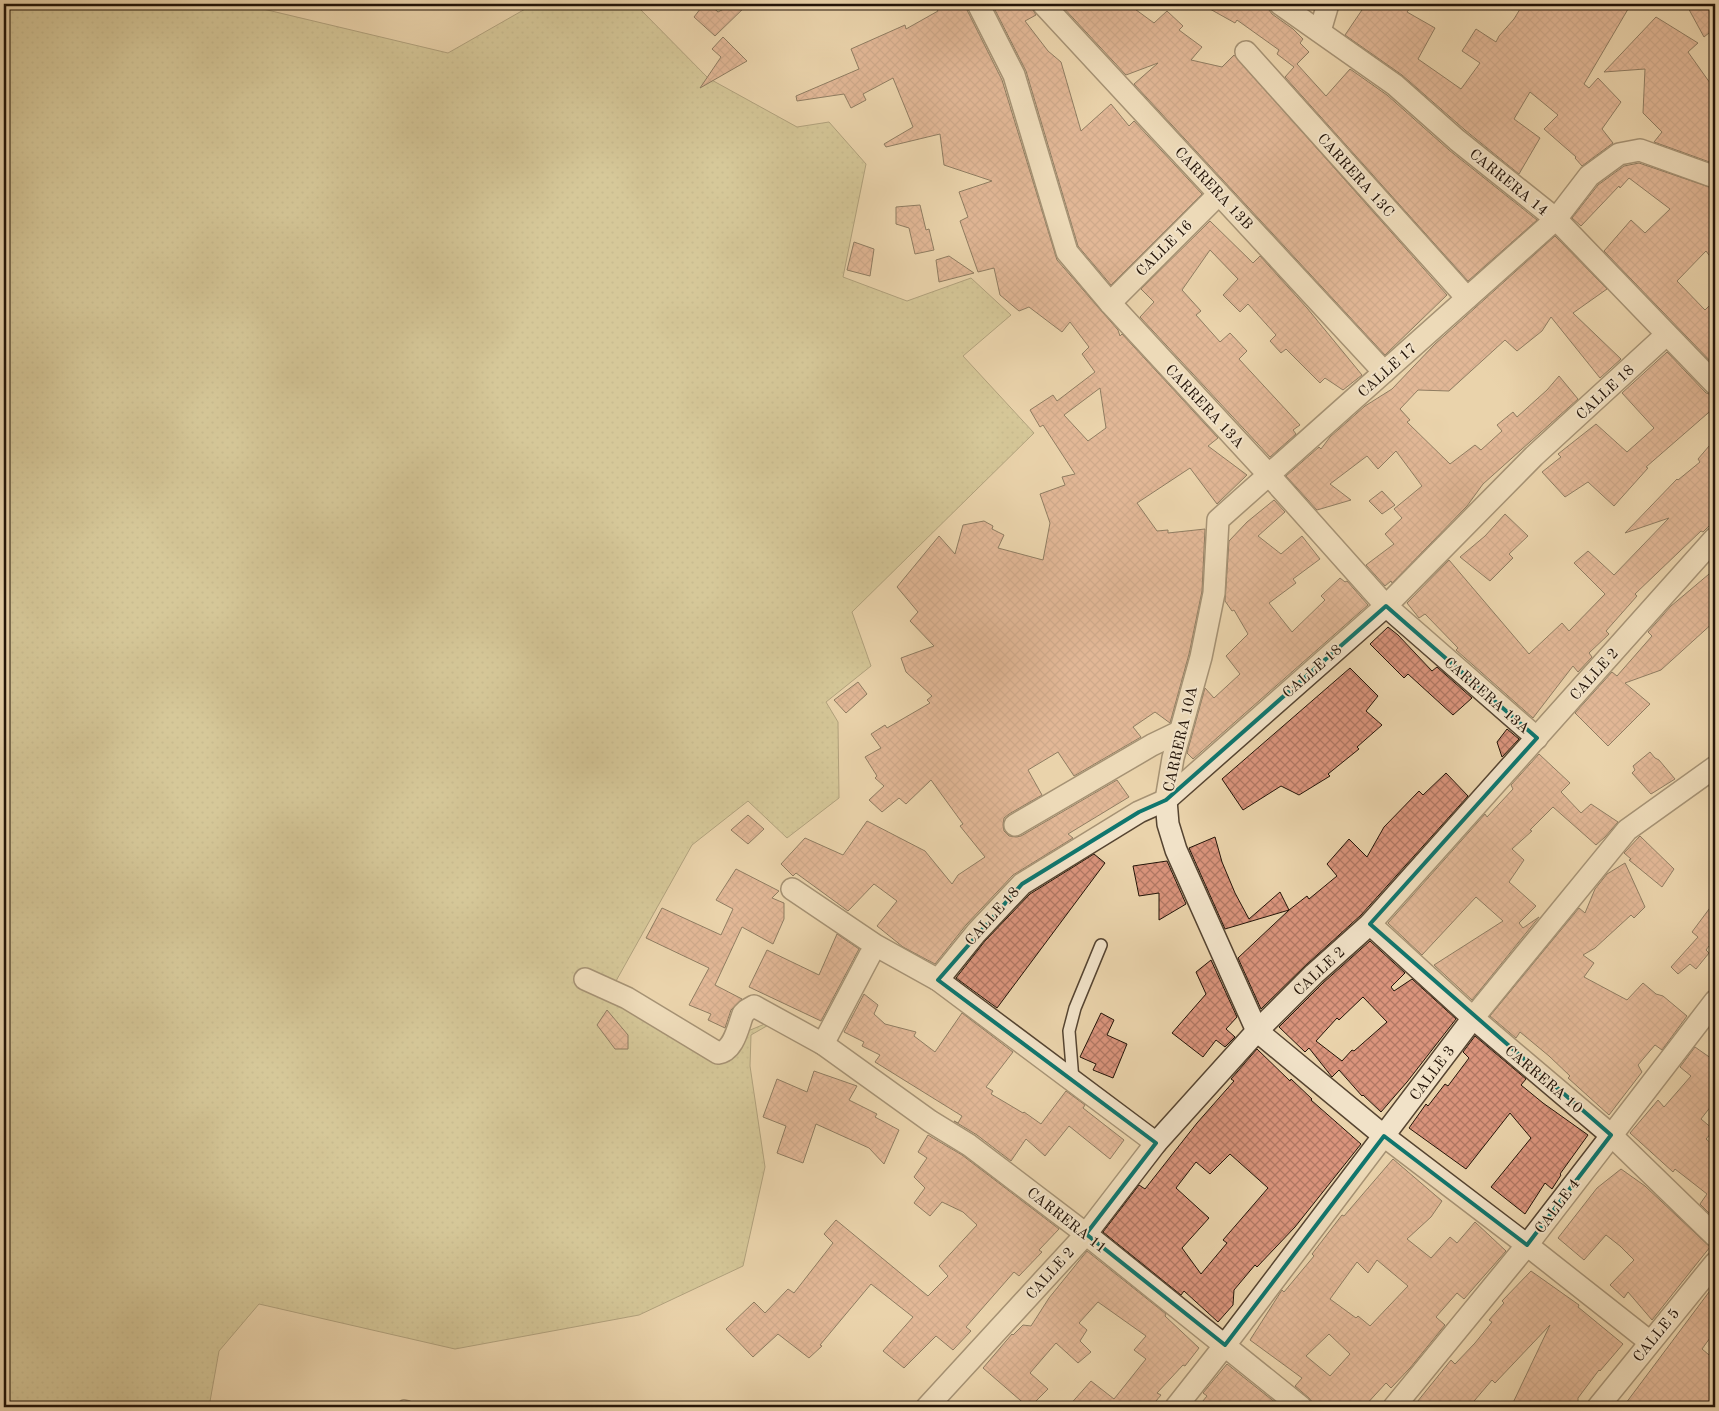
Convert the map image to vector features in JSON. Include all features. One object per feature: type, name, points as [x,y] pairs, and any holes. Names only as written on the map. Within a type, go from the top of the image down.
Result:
[{"type":"street","name":"CARRERA 13A","points":[[978,4],[1014,75],[1066,252],[1110,303],[1269,475],[1386,606],[1537,738]]},
{"type":"street","name":"CARRERA 13B","points":[[1043,4],[1384,372]]},
{"type":"street","name":"CARRERA 14","points":[[1280,4],[1395,85],[1457,140],[1556,219],[1715,384]]},
{"type":"street","points":[[1320,31],[1328,4]]},
{"type":"street","name":"CARRERA 13C","points":[[1246,52],[1467,298]]},
{"type":"street","name":"CALLE 17","points":[[1218,520],[1556,219],[1589,176],[1619,154],[1640,150],[1715,177]]},
{"type":"street","name":"CALLE 16","points":[[1110,303],[1219,194]]},
{"type":"street","name":"CALLE 18","points":[[938,980],[976,933],[1022,884],[1139,812],[1166,800],[1386,606],[1534,456],[1666,335]]},
{"type":"street","name":"CARRERA 10A","points":[[1218,520],[1214,593],[1201,656],[1172,758],[1166,800],[1168,824],[1176,850],[1257,1031]]},
{"type":"street","name":"CALLE 2","points":[[927,1407],[1086,1234],[1156,1143],[1257,1031],[1314,974],[1370,924],[1715,538]]},
{"type":"street","points":[[1015,825],[1152,745],[1179,732]]},
{"type":"street","name":"CALLE 3","points":[[1176,1407],[1473,1018],[1626,830],[1715,767]]},
{"type":"street","points":[[792,889],[875,945],[938,980],[1156,1143]]},
{"type":"street","name":"CARRERA 10","points":[[1370,924],[1473,1018],[1611,1135],[1715,1236]]},
{"type":"street","points":[[823,1044],[870,955]]},
{"type":"street","name":"CARRERA 11","points":[[585,978],[627,998],[718,1053],[729,1049],[743,1014],[754,1006],[823,1044],[930,1121],[969,1144],[1086,1234],[1301,1407]]},
{"type":"street","name":"CALLE 4","points":[[1394,1407],[1527,1244],[1715,1001]]},
{"type":"street","points":[[1257,1031],[1384,1136],[1527,1244],[1650,1342]]},
{"type":"street","name":"CALLE 5","points":[[1598,1407],[1715,1263]]},
{"type":"lane","points":[[1073,1080],[1069,1030],[1075,1008],[1101,945]]},
{"type":"highlighted area","points":[[1386,606],[1537,738],[1370,924],[1611,1135],[1527,1245],[1384,1136],[1225,1345],[1086,1234],[1156,1143],[938,980],[1022,884],[1139,812],[1166,800]]},
{"type":"shaded area","points":[[4,4],[242,4],[448,53],[534,4],[640,9],[708,78],[797,127],[829,122],[866,164],[843,277],[907,301],[971,278],[1011,315],[963,356],[1034,433],[852,612],[871,666],[826,702],[838,722],[839,798],[787,838],[748,801],[692,845],[616,981],[719,1043],[784,1016],[751,1035],[750,1066],[765,1167],[743,1266],[639,1315],[455,1349],[259,1304],[219,1351],[209,1407],[4,1407]]},
{"type":"building","points":[[704,4],[709,4],[718,12],[733,4],[748,4],[715,36],[694,17]]},
{"type":"building","points":[[934,4],[966,4],[967,10],[1002,80],[1057,260],[1118,330],[1120,336],[1122,334],[1218,438],[1208,446],[1247,475],[1217,504],[1190,468],[1137,503],[1157,531],[1168,530],[1168,533],[1205,529],[1202,591],[1189,654],[1170,723],[1155,712],[1133,727],[1141,737],[1074,776],[1058,752],[1028,770],[1042,795],[1004,818],[1004,831],[1009,836],[1021,836],[1117,780],[1129,797],[1068,834],[1073,838],[1013,875],[966,925],[935,964],[903,947],[877,926],[897,901],[874,884],[848,911],[796,873],[793,876],[781,864],[805,838],[843,855],[867,821],[925,851],[952,884],[958,875],[985,857],[960,826],[963,824],[931,780],[906,804],[899,798],[882,812],[869,800],[884,786],[875,778],[877,776],[865,757],[881,748],[871,734],[885,725],[887,728],[930,703],[927,700],[932,696],[906,672],[901,658],[934,646],[910,621],[918,612],[897,587],[939,536],[955,554],[963,525],[984,521],[993,526],[992,529],[1004,535],[998,548],[1043,560],[1050,523],[1040,494],[1065,485],[1062,477],[1075,474],[1043,425],[1040,427],[1030,410],[1053,395],[1057,401],[1095,372],[1082,354],[1089,347],[1070,322],[1062,332],[1029,307],[1019,311],[1000,295],[994,268],[978,272],[960,221],[968,217],[959,192],[992,181],[944,165],[940,134],[886,147],[884,144],[913,127],[893,78],[863,94],[866,100],[851,108],[844,94],[797,101],[796,96],[859,69],[851,49],[905,25],[906,29],[938,11]],"holes":[[[1100,388],[1106,428],[1088,441],[1064,415]]]},
{"type":"building","points":[[992,4],[1031,4],[1036,15],[1025,21],[1048,51],[1061,62],[1081,131],[1111,104],[1129,126],[1134,121],[1202,194],[1111,285],[1078,246],[1026,71]]},
{"type":"building","points":[[1060,4],[1128,4],[1154,23],[1167,11],[1183,26],[1179,30],[1202,47],[1191,60],[1222,67],[1234,55],[1447,295],[1385,355],[1134,84],[1158,63],[1126,75]]},
{"type":"building","points":[[1201,4],[1268,4],[1272,14],[1293,29],[1303,39],[1300,43],[1309,52],[1297,64],[1326,96],[1350,69],[1387,95],[1449,150],[1537,220],[1468,281],[1285,77],[1294,67],[1277,54],[1279,50],[1237,20],[1235,23]]},
{"type":"building","points":[[1366,4],[1413,4],[1407,12],[1435,28],[1418,59],[1461,89],[1480,63],[1462,51],[1476,29],[1496,42],[1523,4],[1631,4],[1584,84],[1589,88],[1598,78],[1621,102],[1602,129],[1613,143],[1582,166],[1576,157],[1544,129],[1558,115],[1530,92],[1514,119],[1540,138],[1519,174],[1402,75],[1345,35]]},
{"type":"building","points":[[1686,4],[1709,4],[1715,13],[1715,28],[1704,37]]},
{"type":"building","points":[[1656,17],[1698,43],[1688,52],[1715,90],[1715,164],[1654,142],[1662,132],[1643,113],[1645,69],[1604,72]]},
{"type":"building","points":[[723,37],[747,61],[700,88],[721,57],[712,49]]},
{"type":"building","points":[[1639,163],[1715,189],[1715,263],[1706,251],[1677,281],[1705,310],[1715,300],[1715,366],[1604,251],[1631,220],[1645,233],[1670,209],[1629,178],[1581,226],[1572,218],[1598,185],[1624,166]]},
{"type":"building","points":[[920,205],[926,230],[929,229],[934,250],[915,254],[909,228],[896,224],[896,207]]},
{"type":"building","points":[[1210,221],[1253,263],[1260,256],[1307,308],[1362,375],[1343,390],[1325,378],[1320,383],[1286,349],[1281,353],[1270,341],[1276,335],[1248,304],[1240,312],[1223,295],[1238,279],[1210,250],[1182,290],[1201,311],[1196,315],[1220,342],[1230,333],[1247,351],[1239,359],[1300,425],[1293,430],[1296,434],[1270,457],[1140,317],[1154,302],[1141,289]]},
{"type":"building","points":[[1555,236],[1607,289],[1573,313],[1621,359],[1600,378],[1551,317],[1542,331],[1517,351],[1505,340],[1449,391],[1418,390],[1400,409],[1410,420],[1407,422],[1450,464],[1475,445],[1481,450],[1502,431],[1497,425],[1513,412],[1517,417],[1547,390],[1559,376],[1578,399],[1483,484],[1467,506],[1392,583],[1391,581],[1385,586],[1366,565],[1394,544],[1385,534],[1402,518],[1394,509],[1422,486],[1396,451],[1378,469],[1367,456],[1330,484],[1351,500],[1317,510],[1286,476],[1319,447],[1321,449],[1330,437],[1365,406],[1392,389],[1435,344]]},
{"type":"building","points":[[854,242],[874,249],[870,276],[847,270]]},
{"type":"building","points":[[949,256],[974,273],[939,282],[936,260]]},
{"type":"building","points":[[1667,352],[1706,393],[1715,396],[1715,407],[1646,467],[1648,468],[1614,506],[1588,482],[1565,497],[1542,472],[1561,457],[1558,454],[1596,424],[1627,452],[1654,428],[1622,393]]},
{"type":"building","points":[[1715,439],[1715,520],[1635,594],[1637,596],[1606,631],[1609,634],[1589,653],[1592,657],[1578,672],[1573,666],[1533,718],[1456,650],[1458,648],[1425,614],[1419,618],[1407,603],[1449,560],[1529,654],[1562,623],[1569,631],[1605,594],[1574,563],[1588,551],[1614,575],[1669,518],[1625,533],[1677,479],[1700,462],[1698,459]]},
{"type":"building","points":[[1382,491],[1395,505],[1382,514],[1369,501]]},
{"type":"building","points":[[1274,500],[1285,512],[1258,536],[1281,554],[1302,536],[1320,559],[1293,579],[1296,583],[1269,603],[1292,632],[1325,600],[1321,596],[1340,578],[1345,582],[1347,581],[1368,605],[1193,759],[1187,753],[1205,688],[1214,698],[1240,674],[1226,656],[1248,634],[1234,610],[1232,611],[1225,601],[1229,541],[1247,522]]},
{"type":"building","points":[[1505,514],[1528,536],[1509,554],[1513,558],[1490,581],[1460,557],[1485,536]]},
{"type":"building","points":[[1715,569],[1715,621],[1661,670],[1625,683],[1650,704],[1608,746],[1575,713],[1612,672],[1617,676],[1652,636],[1648,632],[1671,606]]},
{"type":"building","points":[[1388,627],[1432,671],[1437,667],[1472,698],[1453,715],[1408,674],[1404,678],[1370,644]]},
{"type":"building","points":[[1350,668],[1378,696],[1366,711],[1382,725],[1357,747],[1359,749],[1328,774],[1330,776],[1299,795],[1281,786],[1243,810],[1222,779]]},
{"type":"building","points":[[858,682],[867,694],[846,713],[834,700]]},
{"type":"building","points":[[1507,729],[1519,739],[1502,757],[1497,742]]},
{"type":"building","points":[[1650,752],[1675,779],[1651,794],[1632,773],[1635,770],[1633,766]]},
{"type":"building","points":[[1539,754],[1570,783],[1561,792],[1581,813],[1591,804],[1618,822],[1596,845],[1553,807],[1530,830],[1532,831],[1512,849],[1524,860],[1509,882],[1536,906],[1519,923],[1523,928],[1539,917],[1472,1000],[1434,965],[1503,921],[1476,897],[1422,955],[1388,923],[1485,814],[1487,817],[1513,789],[1511,785]]},
{"type":"building","points":[[1446,773],[1468,796],[1361,915],[1261,1009],[1238,958],[1289,910],[1307,896],[1309,899],[1337,876],[1327,864],[1349,839],[1367,857],[1384,827],[1419,791],[1423,795]]},
{"type":"building","points":[[748,815],[764,829],[748,844],[731,830]]},
{"type":"building","points":[[1640,836],[1674,869],[1662,887],[1629,860],[1631,859],[1624,853]]},
{"type":"building","points":[[1215,837],[1222,862],[1235,893],[1249,919],[1280,892],[1289,910],[1225,929],[1189,848]]},
{"type":"building","points":[[1094,854],[1105,863],[997,1008],[956,978],[985,941],[1030,894]]},
{"type":"building","points":[[1167,861],[1186,904],[1159,920],[1159,893],[1139,896],[1133,866]]},
{"type":"building","points":[[1625,863],[1645,907],[1634,918],[1631,915],[1595,948],[1583,955],[1594,963],[1584,977],[1627,1000],[1643,983],[1656,994],[1663,996],[1687,1016],[1662,1050],[1655,1045],[1638,1065],[1642,1072],[1609,1115],[1568,1078],[1570,1076],[1549,1056],[1520,1032],[1516,1038],[1490,1016],[1579,908],[1585,913],[1595,889],[1607,874]]},
{"type":"building","points":[[736,869],[779,891],[772,898],[784,903],[784,919],[773,944],[742,927],[715,985],[742,999],[731,1010],[725,1028],[708,1020],[711,1014],[689,1005],[709,968],[646,938],[662,908],[721,935],[733,909],[716,900]]},
{"type":"building","points":[[1715,901],[1715,951],[1709,946],[1706,950],[1709,953],[1696,969],[1690,964],[1678,974],[1671,967],[1698,937],[1692,932]]},
{"type":"building","points":[[837,934],[859,949],[821,1021],[749,987],[767,950],[819,975]]},
{"type":"building","points":[[1370,941],[1405,973],[1391,987],[1394,991],[1412,979],[1456,1019],[1381,1112],[1362,1096],[1339,1070],[1332,1077],[1309,1048],[1305,1052],[1279,1027],[1323,983]],"holes":[[[1363,997],[1387,1022],[1354,1051],[1352,1050],[1342,1061],[1316,1041],[1337,1018],[1339,1020]]]},
{"type":"building","points":[[1211,960],[1237,1017],[1226,1029],[1235,1037],[1225,1047],[1216,1040],[1203,1057],[1172,1033],[1206,994],[1196,972]]},
{"type":"building","points":[[864,994],[878,1005],[874,1014],[885,1024],[916,1032],[914,1036],[935,1052],[962,1013],[1013,1052],[986,1087],[993,1091],[991,1094],[1024,1112],[1041,1124],[1066,1091],[1085,1105],[1083,1108],[1124,1140],[1110,1159],[1069,1126],[1045,1156],[1026,1139],[1011,1161],[977,1135],[954,1121],[958,1123],[962,1116],[875,1062],[880,1055],[862,1046],[864,1042],[844,1032]]},
{"type":"building","points":[[607,1010],[628,1035],[628,1049],[615,1049],[597,1025]]},
{"type":"building","points":[[1101,1013],[1114,1020],[1107,1035],[1127,1044],[1113,1078],[1093,1070],[1096,1064],[1080,1057]]},
{"type":"building","points":[[1475,1036],[1526,1079],[1521,1085],[1588,1135],[1560,1174],[1552,1189],[1545,1183],[1525,1214],[1491,1187],[1531,1138],[1510,1113],[1466,1169],[1409,1128],[1426,1104],[1428,1106],[1445,1084],[1448,1086],[1469,1058],[1463,1052]]},
{"type":"building","points":[[1695,1047],[1715,1061],[1715,1101],[1701,1119],[1714,1130],[1706,1139],[1715,1147],[1715,1219],[1700,1204],[1707,1194],[1675,1169],[1673,1172],[1630,1133],[1658,1100],[1664,1107],[1691,1076],[1680,1067]]},
{"type":"building","points":[[1257,1049],[1361,1144],[1295,1227],[1257,1267],[1255,1265],[1234,1290],[1233,1305],[1218,1322],[1184,1291],[1181,1295],[1103,1232],[1139,1185],[1145,1189],[1197,1123],[1234,1081],[1231,1079]],"holes":[[[1230,1154],[1268,1188],[1223,1240],[1227,1243],[1201,1274],[1182,1248],[1209,1218],[1176,1188],[1196,1162],[1210,1174]]]},
{"type":"building","points":[[814,1071],[857,1086],[849,1100],[877,1114],[875,1117],[899,1130],[884,1164],[869,1148],[816,1124],[803,1163],[777,1153],[786,1126],[763,1117],[777,1079],[807,1092]]},
{"type":"building","points":[[928,1135],[962,1155],[1059,1229],[1039,1250],[1042,1252],[1019,1276],[1014,1272],[966,1327],[971,1331],[953,1350],[936,1336],[904,1368],[883,1351],[913,1317],[871,1284],[820,1345],[822,1346],[809,1358],[778,1334],[753,1357],[726,1329],[754,1302],[765,1313],[788,1289],[794,1293],[833,1243],[824,1234],[836,1220],[928,1296],[948,1276],[939,1266],[977,1225],[963,1212],[942,1202],[930,1216],[914,1203],[925,1188],[914,1177],[927,1158],[918,1152]]},
{"type":"building","points":[[1393,1159],[1442,1201],[1431,1217],[1407,1239],[1431,1258],[1450,1237],[1457,1243],[1475,1222],[1506,1251],[1464,1299],[1457,1293],[1436,1317],[1445,1325],[1391,1388],[1386,1383],[1364,1407],[1313,1407],[1309,1398],[1295,1386],[1302,1378],[1250,1340],[1282,1290],[1284,1292],[1314,1256],[1312,1254],[1342,1215],[1344,1216]],"holes":[[[1377,1260],[1408,1286],[1370,1326],[1358,1316],[1356,1318],[1330,1299],[1357,1262],[1368,1273]],[[1329,1334],[1350,1354],[1330,1376],[1306,1356]]]},
{"type":"building","points":[[1621,1169],[1645,1186],[1710,1247],[1652,1320],[1628,1292],[1624,1298],[1610,1285],[1634,1260],[1620,1246],[1606,1235],[1584,1260],[1558,1238],[1597,1188]]},
{"type":"building","points":[[1087,1251],[1166,1314],[1165,1316],[1199,1348],[1185,1366],[1183,1365],[1157,1393],[1161,1395],[1151,1407],[1068,1407],[1091,1381],[1114,1399],[1146,1359],[1134,1350],[1146,1336],[1098,1302],[1079,1323],[1087,1330],[1080,1341],[1091,1352],[1078,1363],[1056,1343],[1030,1373],[1048,1389],[1030,1407],[983,1368],[1012,1334],[1023,1325],[1031,1326],[1049,1298]]},
{"type":"building","points":[[1531,1271],[1579,1305],[1578,1307],[1623,1344],[1599,1370],[1578,1398],[1578,1404],[1544,1402],[1551,1407],[1511,1407],[1550,1325],[1495,1383],[1492,1380],[1469,1407],[1413,1407],[1451,1360],[1455,1364],[1475,1343],[1492,1322],[1489,1320],[1504,1303],[1502,1301]]},
{"type":"building","points":[[1715,1284],[1715,1331],[1702,1349],[1715,1360],[1715,1407],[1623,1407]]},
{"type":"building","points":[[1227,1364],[1281,1407],[1198,1407],[1207,1396],[1203,1393]]}]
